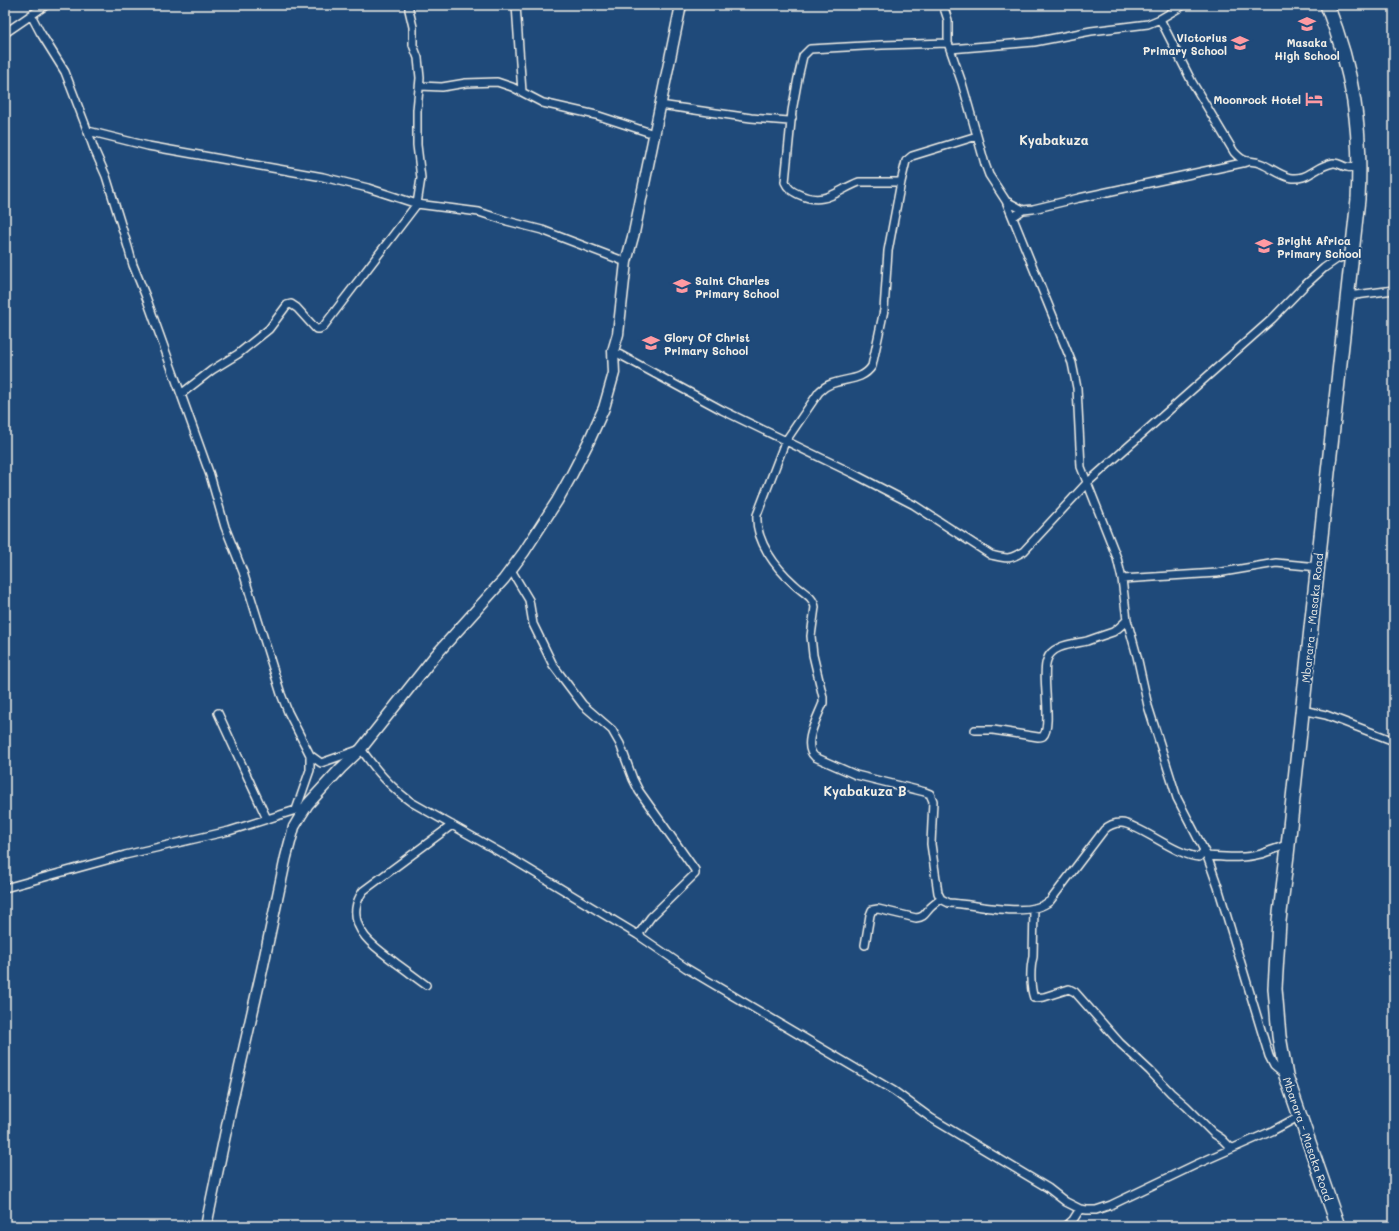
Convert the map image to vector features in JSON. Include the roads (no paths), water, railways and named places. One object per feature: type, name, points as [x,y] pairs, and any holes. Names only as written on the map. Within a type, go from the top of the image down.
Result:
[{"type":"highway","name":"Mbarara - Masaka Road","points":[[1327,5],[1337,30],[1348,68],[1356,109],[1360,167],[1353,253],[1279,921],[1275,988],[1279,1036],[1286,1076],[1338,1226]]},
{"type":"street","points":[[5,34],[46,5]]},
{"type":"street","points":[[181,394],[212,370],[238,354],[269,329],[287,304],[291,304],[297,308],[316,329],[323,327],[417,204],[420,178],[417,145],[417,110],[420,86],[419,64],[413,45],[413,27],[408,10],[409,5]]},
{"type":"street","points":[[516,5],[522,92]]},
{"type":"street","points":[[206,1226],[232,1102],[294,827],[308,804],[341,768],[361,749],[434,657],[490,596],[511,570],[557,501],[589,441],[604,408],[614,373],[613,351],[618,334],[626,262],[634,233],[681,5]]},
{"type":"street","points":[[943,5],[948,20],[949,46],[962,83],[985,164],[989,175],[1006,201],[1013,217],[1072,363],[1077,388],[1081,468],[1117,558],[1122,579],[1127,620],[1148,706],[1173,788],[1205,854],[1218,886],[1267,1051],[1274,1066],[1286,1076]]},
{"type":"street","points":[[902,182],[859,182],[852,184],[835,195],[825,198],[807,197],[790,190],[786,186],[785,178],[798,78],[803,56],[810,49],[882,45],[949,46],[1034,42],[1148,24],[1184,5]]},
{"type":"street","points":[[31,15],[63,69],[109,183],[132,265],[146,297],[210,475],[225,527],[243,572],[283,698],[310,754],[321,763],[361,749]]},
{"type":"street","points":[[1160,19],[1192,82],[1234,152],[1241,160],[1261,164],[1278,174],[1295,178],[1305,176],[1322,166],[1333,163],[1348,167],[1360,167]]},
{"type":"street","points":[[420,86],[442,87],[466,83],[497,82],[522,92],[543,103],[596,115],[654,134]]},
{"type":"street","points":[[660,105],[751,118],[789,121],[792,118]]},
{"type":"street","points":[[88,131],[148,146],[323,177],[368,188],[417,204],[479,212],[542,230],[626,262]]},
{"type":"street","points":[[977,136],[908,158],[888,251],[884,310],[872,366],[864,375],[832,383],[824,386],[818,392],[785,442],[757,515],[756,524],[758,532],[766,549],[781,570],[794,584],[812,598],[814,602],[815,607],[811,636],[812,655],[823,691],[823,703],[810,737],[809,749],[815,757],[856,775],[930,794],[934,806],[932,844],[936,885],[938,895],[941,899],[949,903],[1001,909],[1034,910],[1044,906],[1050,901],[1104,830],[1110,826],[1118,824],[1125,824],[1149,834],[1192,856],[1199,857],[1205,854],[1235,858],[1261,854],[1288,844]]},
{"type":"street","points":[[1013,217],[1023,210],[1247,162]]},
{"type":"street","points":[[1006,201],[1023,210]]},
{"type":"street","points":[[613,351],[722,410],[914,505],[991,555],[1013,558],[1024,550],[1087,483],[1272,319],[1324,268],[1337,259],[1353,253]]},
{"type":"street","points":[[1348,296],[1394,290]]},
{"type":"street","points":[[1122,579],[1217,573],[1276,563],[1318,566]]},
{"type":"street","points":[[511,570],[529,600],[533,624],[554,665],[584,705],[612,730],[620,744],[631,774],[639,790],[695,870],[695,874],[651,917],[638,935]]},
{"type":"street","points":[[975,730],[993,730],[1038,737],[1043,736],[1047,724],[1045,667],[1049,655],[1053,651],[1069,644],[1086,641],[1115,631],[1127,620]]},
{"type":"street","points":[[1302,710],[1326,714],[1394,741]]},
{"type":"street","points":[[218,713],[267,818]]},
{"type":"street","points":[[361,749],[382,778],[397,792],[411,802],[512,859],[638,935],[686,968],[894,1090],[931,1118],[1048,1188],[1066,1202],[1080,1209],[1096,1210],[1111,1205],[1231,1148],[1272,1131],[1300,1116]]},
{"type":"street","points":[[296,810],[310,770],[310,754]]},
{"type":"street","points":[[5,888],[125,854],[229,831],[296,810],[308,804]]},
{"type":"street","points":[[426,985],[373,946],[365,937],[358,927],[355,915],[356,904],[358,897],[364,892],[452,825]]},
{"type":"street","points":[[865,945],[872,910],[878,909],[890,913],[920,918],[923,917],[931,907],[941,899]]},
{"type":"street","points":[[1034,910],[1033,957],[1030,965],[1034,998],[1044,997],[1069,989],[1075,992],[1120,1043],[1150,1070],[1212,1133],[1222,1139],[1231,1148]]},
{"type":"street","points":[[1066,1226],[1073,1220],[1080,1209]]},
{"type":"place","name":"Masaka High School","points":[[1307,24]]},
{"type":"place","name":"Victorius Primary School","points":[[1240,43]]},
{"type":"place","name":"Moonrock Hotel","points":[[1314,99]]},
{"type":"place","name":"Bright Africa Primary School","points":[[1264,246]]},
{"type":"place","name":"Saint Charles Primary School","points":[[682,286]]},
{"type":"place","name":"Glory Of Christ Primary School","points":[[651,343]]},
{"type":"district","name":"Kyabakuza","points":[[1054,139]]},
{"type":"district","name":"Kyabakuza B","points":[[865,790]]}]
